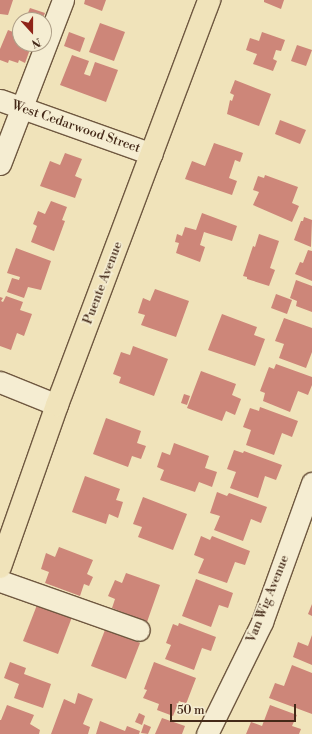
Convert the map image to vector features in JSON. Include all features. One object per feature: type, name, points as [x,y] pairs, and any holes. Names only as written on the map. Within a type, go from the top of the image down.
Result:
[{"type":"main road","name":"Puente Avenue","points":[[0,567],[57,405],[209,0]]},
{"type":"street","points":[[0,164],[64,0]]},
{"type":"street","name":"West Cedarwood Street","points":[[0,100],[152,154]]},
{"type":"street","points":[[0,382],[57,405]]},
{"type":"street","name":"Van Wig Avenue","points":[[207,734],[262,622],[312,483]]},
{"type":"street","points":[[0,581],[139,630]]},
{"type":"building","points":[[0,0],[13,0],[8,15],[0,14]]},
{"type":"building","points":[[85,0],[106,0],[102,11],[84,4]]},
{"type":"building","points":[[264,0],[284,0],[281,9],[264,2]]},
{"type":"building","points":[[30,8],[42,12],[28,12]]},
{"type":"building","points":[[100,23],[125,32],[114,61],[89,52]]},
{"type":"building","points":[[8,30],[12,32],[12,52],[29,52],[25,63],[19,60],[18,63],[9,60],[8,63],[0,60],[0,49]]},
{"type":"building","points":[[69,32],[85,38],[80,52],[64,46]]},
{"type":"building","points":[[262,32],[285,40],[281,51],[276,50],[273,59],[277,61],[273,71],[253,64],[257,54],[246,50],[250,38],[259,41]]},
{"type":"building","points":[[297,45],[312,50],[306,66],[291,61]]},
{"type":"building","points":[[72,55],[89,61],[84,74],[90,76],[95,62],[118,70],[106,102],[60,85]]},
{"type":"building","points":[[235,80],[271,94],[259,126],[227,114],[230,100],[232,101],[234,95],[230,93]]},
{"type":"building","points":[[280,120],[306,130],[300,144],[275,134]]},
{"type":"building","points":[[214,143],[243,153],[240,162],[235,160],[229,178],[237,181],[232,195],[185,179],[192,161],[205,166]]},
{"type":"building","points":[[65,153],[82,159],[75,176],[82,179],[75,198],[40,186],[50,161],[60,165]]},
{"type":"building","points":[[265,175],[298,187],[292,203],[299,206],[292,222],[253,205],[259,192],[253,190],[258,176],[264,178]]},
{"type":"building","points":[[51,201],[67,207],[62,220],[65,221],[54,251],[31,242],[37,226],[33,224],[38,211],[45,214]]},
{"type":"building","points":[[202,213],[237,226],[232,241],[204,232],[200,245],[205,247],[200,262],[176,253],[179,243],[175,242],[177,234],[182,236],[185,227],[196,230]]},
{"type":"building","points":[[304,217],[312,220],[311,247],[294,240]]},
{"type":"building","points":[[259,234],[279,241],[270,268],[275,270],[269,286],[247,279],[247,277],[243,276],[253,246],[255,247]]},
{"type":"building","points":[[16,248],[51,261],[41,290],[28,287],[24,298],[7,292],[12,278],[19,280],[20,277],[7,273]]},
{"type":"building","points":[[308,250],[312,251],[312,281],[295,274],[300,262],[303,263]]},
{"type":"building","points":[[296,280],[312,286],[312,312],[296,306],[297,301],[290,298]]},
{"type":"building","points":[[155,289],[189,301],[176,337],[141,325],[145,315],[138,313],[143,298],[150,301]]},
{"type":"building","points":[[276,294],[292,300],[287,314],[271,308]]},
{"type":"building","points":[[6,296],[23,302],[20,310],[32,314],[24,336],[17,333],[11,350],[0,346],[0,297],[3,298],[1,301],[3,302]]},
{"type":"building","points":[[222,314],[257,327],[254,335],[265,339],[255,366],[208,350]]},
{"type":"building","points":[[284,318],[312,328],[312,352],[306,368],[279,358],[284,344],[275,341]]},
{"type":"building","points":[[133,346],[168,359],[154,396],[119,383],[121,377],[113,374],[121,352],[130,355]]},
{"type":"building","points":[[276,364],[312,377],[312,385],[308,395],[298,391],[290,412],[263,401],[265,393],[260,391],[269,367],[274,369]]},
{"type":"building","points":[[201,371],[236,384],[232,395],[241,399],[235,415],[226,411],[222,421],[187,408]]},
{"type":"building","points":[[184,394],[190,396],[187,405],[181,403]]},
{"type":"building","points":[[260,407],[298,421],[292,437],[282,433],[274,455],[246,445],[251,430],[243,427],[250,408],[259,411]]},
{"type":"building","points":[[106,418],[141,431],[137,443],[146,446],[141,459],[132,456],[128,467],[93,454]]},
{"type":"building","points":[[174,443],[209,456],[205,468],[217,472],[212,487],[199,482],[195,492],[160,480],[164,470],[157,467],[162,452],[170,455]]},
{"type":"building","points":[[234,450],[243,453],[244,451],[282,465],[276,480],[265,476],[258,498],[230,488],[236,472],[227,469]]},
{"type":"building","points":[[85,476],[120,489],[116,500],[123,502],[118,518],[109,514],[106,524],[72,512]]},
{"type":"building","points":[[217,492],[227,496],[229,493],[267,507],[261,523],[251,519],[243,541],[214,530],[220,516],[210,513]]},
{"type":"building","points":[[143,497],[187,514],[173,550],[138,537],[142,527],[133,524]]},
{"type":"building","points":[[201,536],[210,540],[212,536],[250,551],[245,565],[235,562],[227,583],[198,573],[204,559],[194,555]]},
{"type":"building","points":[[59,547],[93,560],[87,574],[93,577],[89,586],[84,584],[80,596],[45,583],[49,572],[41,569],[46,553],[55,557]]},
{"type":"building","points":[[126,573],[160,585],[147,622],[112,608],[115,599],[108,596],[115,580],[122,583]]},
{"type":"building","points":[[196,579],[233,593],[228,608],[219,605],[211,627],[182,616]]},
{"type":"building","points":[[312,604],[312,616],[308,614]]},
{"type":"building","points":[[37,605],[72,617],[58,654],[23,641]]},
{"type":"building","points":[[179,623],[216,637],[211,651],[202,648],[194,670],[165,659],[171,645],[166,643],[173,624],[178,626]]},
{"type":"building","points":[[105,630],[140,643],[126,679],[91,666]]},
{"type":"building","points":[[312,635],[312,665],[293,657],[298,642],[308,646]]},
{"type":"building","points":[[10,662],[26,668],[24,674],[51,684],[43,708],[14,698],[19,684],[4,678]]},
{"type":"building","points":[[154,662],[196,678],[186,704],[179,701],[173,716],[157,710],[159,704],[143,698],[147,690],[144,689]]},
{"type":"building","points":[[292,665],[312,673],[312,714],[269,698],[275,683],[284,686]]},
{"type":"building","points":[[78,693],[93,699],[83,724],[90,727],[88,734],[51,734],[64,699],[75,704]]},
{"type":"building","points":[[7,705],[34,715],[30,724],[40,730],[39,734],[0,734],[0,720]]},
{"type":"building","points":[[270,705],[297,715],[292,726],[301,729],[299,734],[246,734],[251,722],[262,726]]},
{"type":"building","points":[[139,713],[145,716],[142,725],[135,722]]},
{"type":"building","points":[[162,718],[185,726],[182,734],[155,734]]},
{"type":"building","points":[[100,721],[125,731],[127,726],[140,731],[139,734],[96,734]]},
{"type":"building","points":[[144,724],[151,727],[148,734],[141,733]]}]
